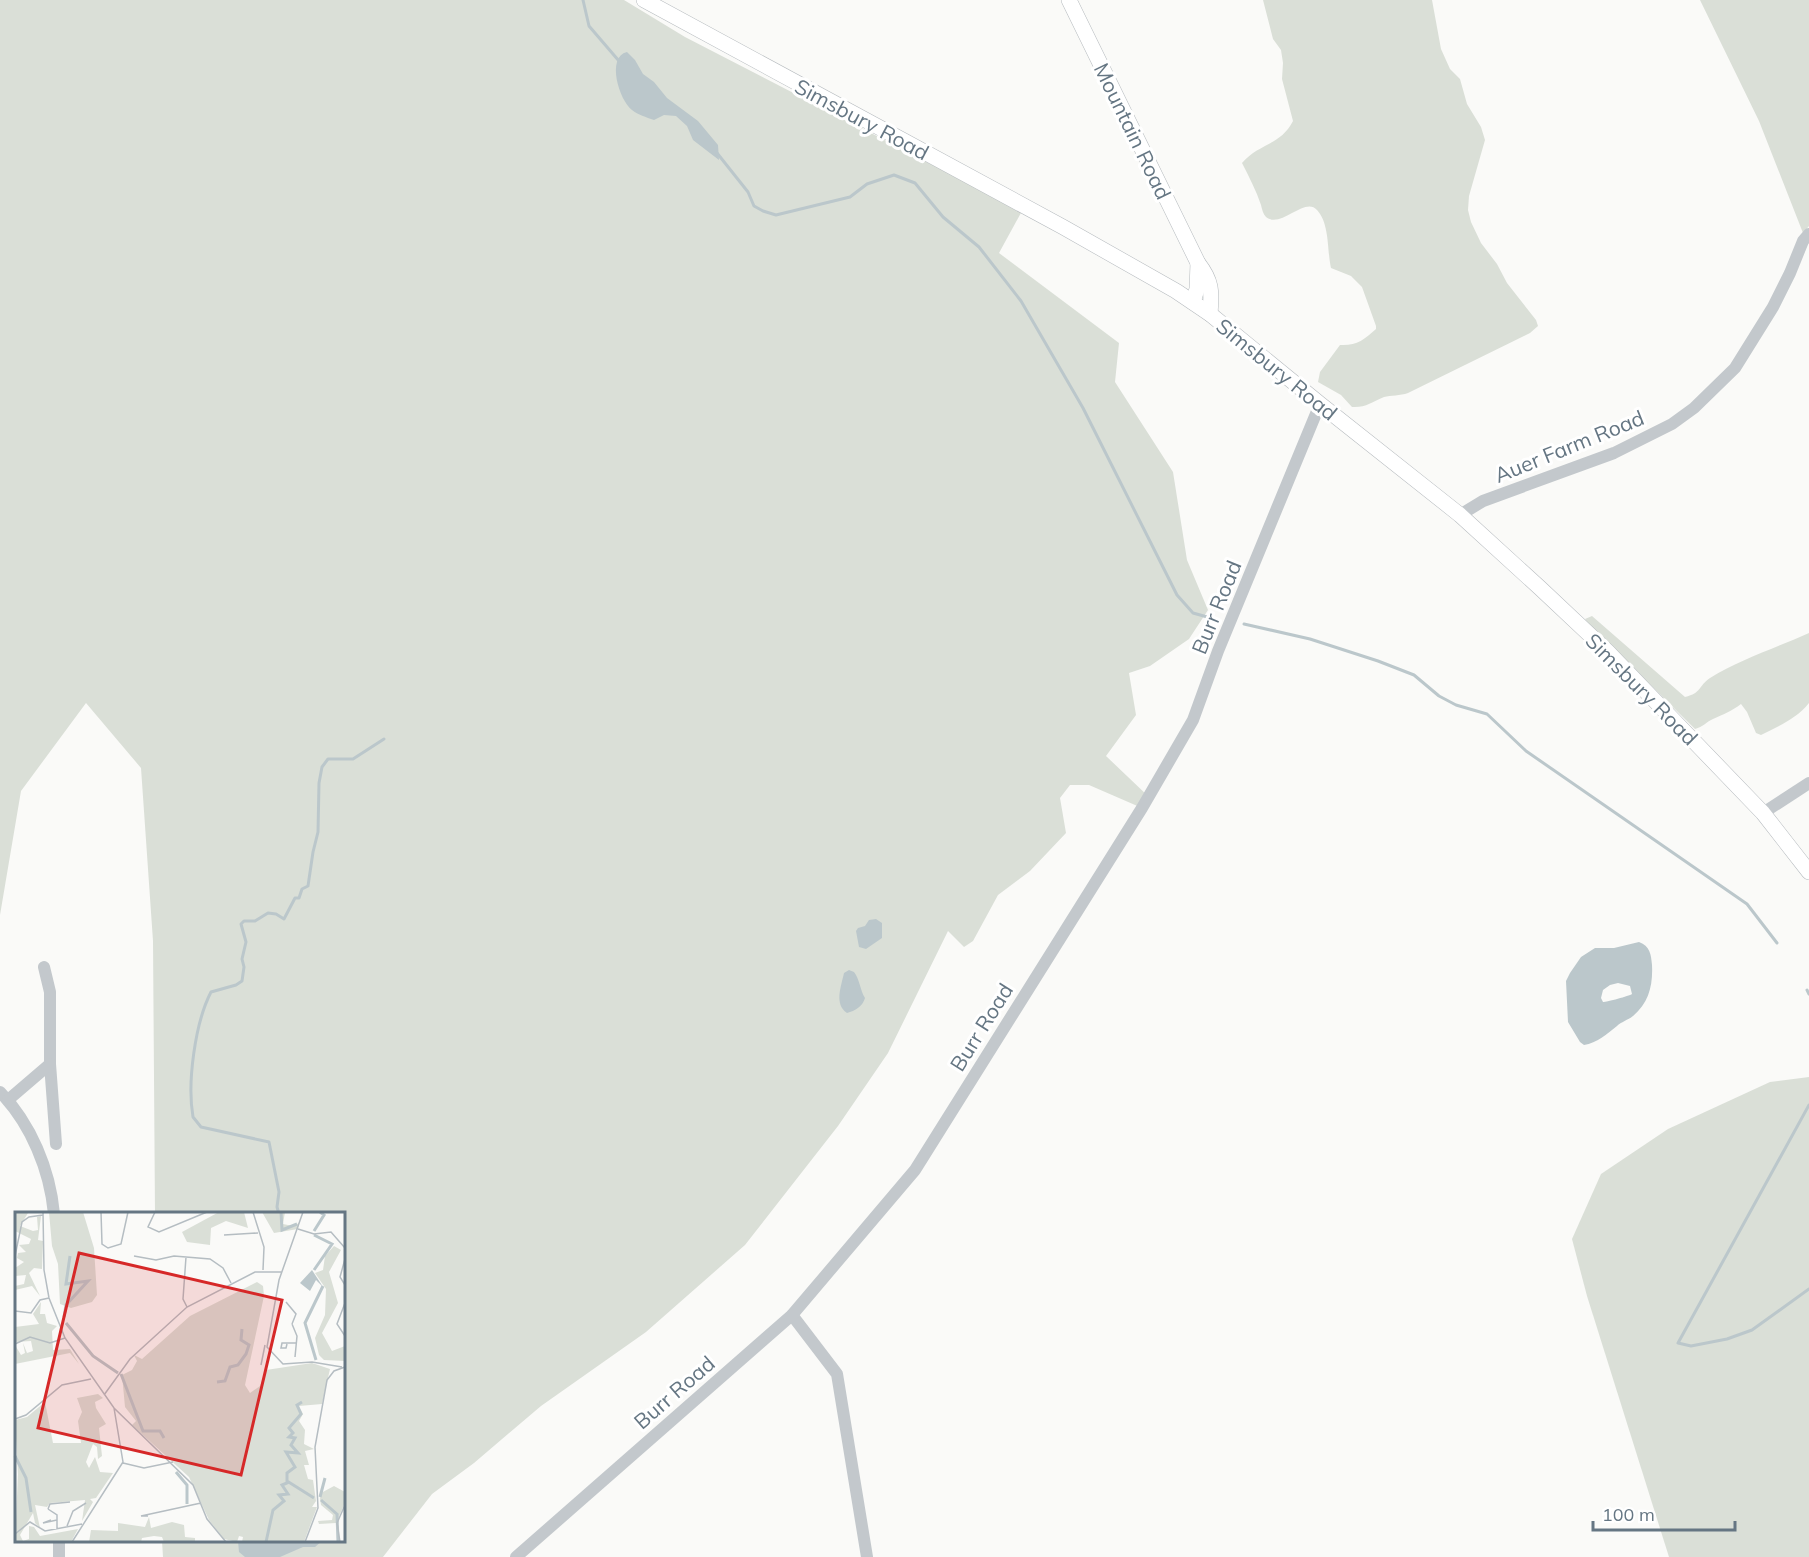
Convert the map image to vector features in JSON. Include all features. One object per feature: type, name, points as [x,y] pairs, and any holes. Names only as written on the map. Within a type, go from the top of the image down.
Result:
[{"type":"main road","name":"Simsbury Road","points":[[644,0],[1063,227],[1210,314],[1460,515],[1608,652],[1763,813],[1809,872]]},
{"type":"main road","name":"Mountain Road","points":[[1069,0],[1198,262],[1208,276],[1212,295],[1210,314]]},
{"type":"main road","points":[[1192,302],[1197,289],[1198,262]]},
{"type":"street","name":"Auer Farm Road","points":[[1460,515],[1483,501],[1623,449],[1672,424],[1694,408],[1735,368],[1773,307],[1803,241],[1809,234]]},
{"type":"street","name":"Burr Road","points":[[516,1557],[792,1315],[915,1170],[1170,762],[1193,720],[1218,651],[1320,404]]},
{"type":"street","points":[[1763,813],[1809,783]]},
{"type":"street","points":[[44,967],[50,992],[50,1064],[56,1144]]},
{"type":"street","points":[[50,1064],[4,1096],[31,1135],[52,1192],[54,1212]]},
{"type":"street","points":[[792,1315],[837,1374],[867,1557]]},
{"type":"shaded area","points":[[0,0],[624,0],[685,37],[1022,211],[999,253],[1119,343],[1115,382],[1173,472],[1187,560],[1208,610],[1189,639],[1150,666],[1129,673],[1136,715],[1106,756],[1149,797],[1142,808],[1089,785],[1070,785],[1060,798],[1066,833],[1030,871],[998,895],[973,941],[964,947],[948,931],[888,1053],[838,1126],[745,1245],[646,1332],[541,1406],[474,1463],[432,1494],[383,1557],[163,1557],[162,1542],[345,1542],[345,1212],[155,1212],[153,941],[141,768],[86,703],[21,791],[0,915]]},
{"type":"shaded area","points":[[1263,0],[1432,0],[1441,49],[1450,69],[1460,79],[1467,104],[1481,127],[1485,140],[1469,196],[1468,210],[1471,222],[1481,243],[1497,264],[1507,283],[1536,320],[1538,326],[1530,333],[1408,393],[1384,397],[1361,407],[1352,407],[1341,395],[1318,382],[1320,372],[1340,345],[1360,342],[1376,329],[1376,326],[1362,287],[1351,276],[1331,268],[1326,230],[1317,210],[1306,207],[1279,219],[1272,220],[1266,217],[1242,163],[1249,156],[1276,140],[1293,121],[1282,79],[1281,50],[1273,39]]},
{"type":"shaded area","points":[[1700,0],[1809,0],[1809,226],[1803,233],[1759,121]]},
{"type":"shaded area","points":[[627,52],[643,74],[654,82],[667,98],[698,121],[718,145],[719,160],[693,140],[687,126],[676,116],[664,115],[654,120],[637,113],[627,105],[619,89],[616,70],[617,62]]},
{"type":"shaded area","points":[[1592,616],[1685,697],[1697,691],[1706,681],[1722,671],[1809,633],[1809,703],[1793,718],[1761,735],[1756,733],[1741,704],[1695,729],[1587,622],[1585,619]]},
{"type":"shaded area","points":[[876,919],[882,923],[882,938],[866,949],[859,947],[856,931],[865,926],[869,920]]},
{"type":"shaded area","points":[[1639,942],[1648,948],[1652,965],[1649,993],[1643,1005],[1633,1016],[1598,1040],[1584,1045],[1568,1022],[1566,981],[1581,957],[1595,948],[1614,948]],"holes":[[[1618,983],[1630,986],[1632,994],[1603,1002],[1601,998],[1603,990],[1610,985]]]},
{"type":"shaded area","points":[[849,970],[856,975],[865,998],[858,1008],[847,1013],[841,1005],[840,995],[844,973]]},
{"type":"shaded area","points":[[1809,1077],[1809,1557],[1669,1557],[1587,1296],[1572,1239],[1601,1174],[1668,1129],[1770,1082]]},
{"type":"shaded area","points":[[238,1542],[321,1542],[315,1547],[303,1547],[280,1557],[245,1557],[239,1552]]},
{"type":"waterway","points":[[583,0],[589,26],[619,61]]},
{"type":"waterway","points":[[717,153],[748,192],[754,206],[776,215],[850,197],[867,184],[894,175],[915,183],[943,217],[979,247],[1021,301],[1083,408],[1177,595],[1193,613],[1218,620]]},
{"type":"waterway","points":[[1244,624],[1310,639],[1378,661],[1414,675],[1439,696],[1456,705],[1487,714],[1526,751],[1747,904],[1777,943]]},
{"type":"waterway","points":[[278,1212],[279,1192],[269,1142],[201,1127],[193,1117],[191,1087],[197,1036],[211,992],[242,981],[244,967],[242,959],[246,942],[241,924],[244,921],[255,921],[268,913],[276,914],[284,919],[295,898],[299,898],[302,889],[308,886],[318,832],[319,783],[322,767],[328,759],[353,759],[384,739]]},
{"type":"waterway","points":[[1807,990],[1809,994]]},
{"type":"waterway","points":[[1809,1105],[1678,1343],[1691,1346],[1727,1339],[1752,1330],[1809,1289]]}]
